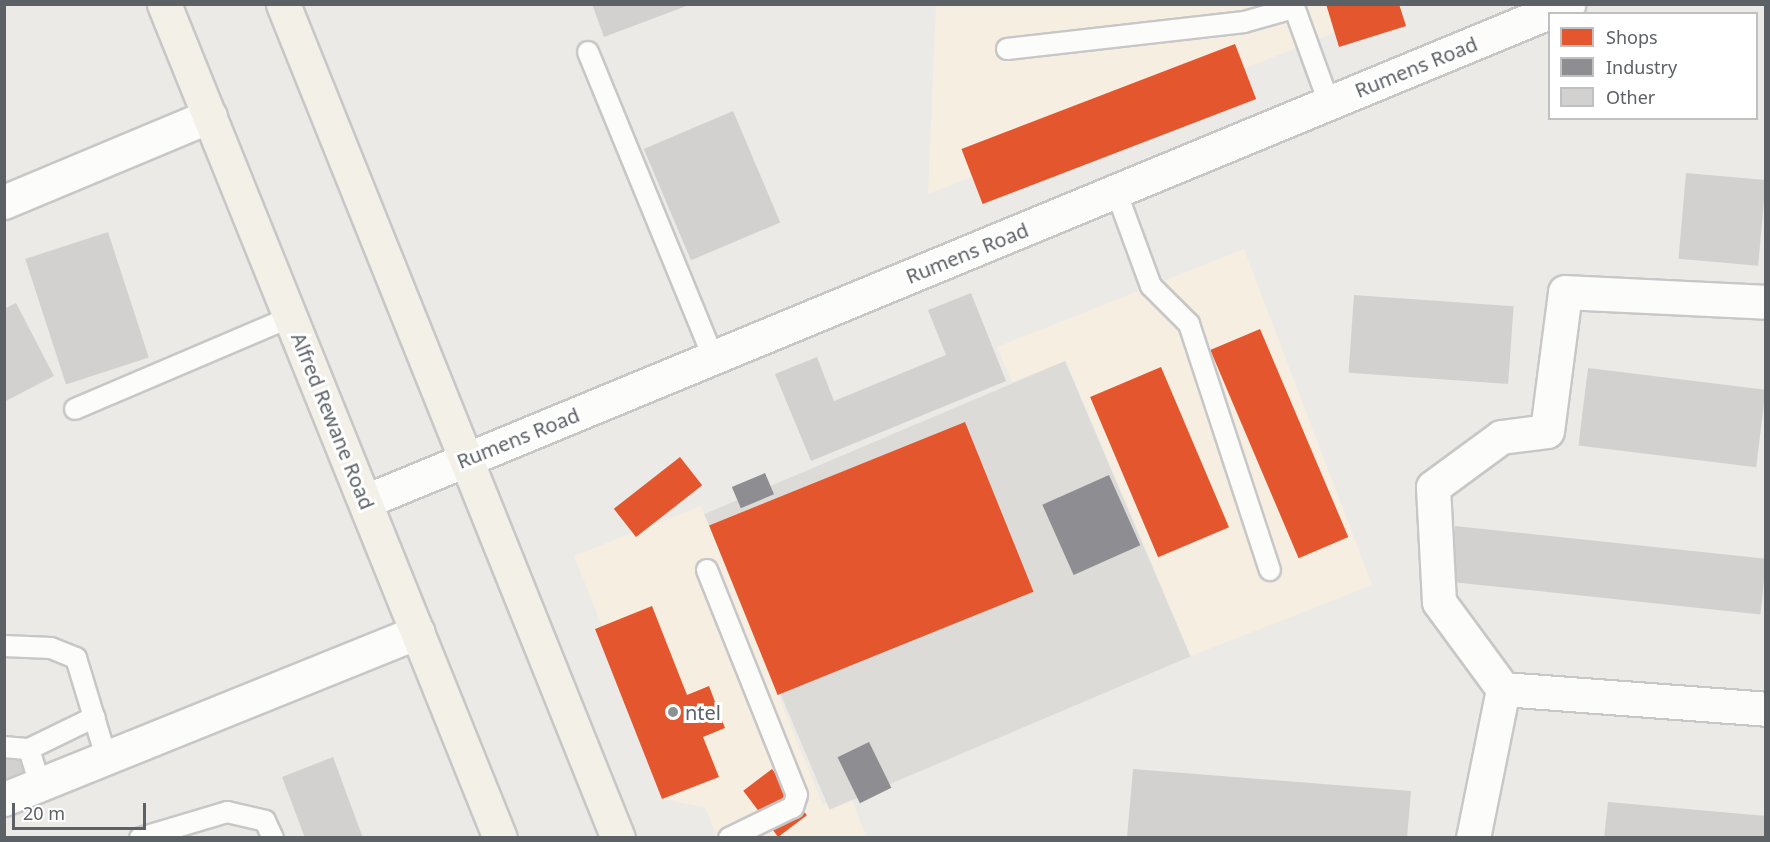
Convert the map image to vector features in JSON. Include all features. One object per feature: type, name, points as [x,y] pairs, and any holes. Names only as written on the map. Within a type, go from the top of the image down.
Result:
[{"type":"main road","name":"Alfred Rewane Road","points":[[164,4],[500,837]]},
{"type":"main road","points":[[283,4],[618,837]]},
{"type":"street","name":"Rumens Road","points":[[1549,12],[1568,4]]},
{"type":"street","name":"Rumens Road","points":[[366,501],[1548,12]]},
{"type":"street","points":[[4,202],[210,116]]},
{"type":"street","points":[[1473,837],[1503,689],[1439,602],[1433,487],[1501,437],[1547,431],[1564,292],[1766,302]]},
{"type":"street","points":[[4,799],[418,632]]},
{"type":"street","points":[[1503,689],[1766,709]]},
{"type":"lane","points":[[1007,49],[1244,22],[1293,6],[1329,103]]},
{"type":"lane","points":[[588,52],[713,357]]},
{"type":"lane","points":[[1116,192],[1151,286],[1189,324],[1270,570]]},
{"type":"lane","points":[[75,409],[291,317]]},
{"type":"lane","points":[[707,570],[797,795],[794,807],[729,837]]},
{"type":"lane","points":[[4,646],[51,648],[75,658],[106,758]]},
{"type":"lane","points":[[4,747],[30,749],[95,717]]},
{"type":"lane","points":[[30,749],[40,784]]},
{"type":"lane","points":[[140,837],[227,812],[265,820],[273,837]]},
{"type":"shaded area","points":[[936,5],[1404,5],[928,194]]},
{"type":"shaded area","points":[[1244,249],[1372,585],[1191,656],[1066,361],[1012,382],[997,347]]},
{"type":"shaded area","points":[[1065,361],[1190,656],[830,810],[704,514]]},
{"type":"shaded area","points":[[701,506],[823,805],[850,794],[866,837],[717,837],[705,807],[662,799],[595,629],[602,626],[574,556]]},
{"type":"building: Shops","points":[[1326,4],[1399,4],[1406,26],[1339,47]]},
{"type":"building: Shops","points":[[1235,44],[1256,99],[983,204],[961,149]]},
{"type":"building: Shops","points":[[1260,329],[1348,537],[1299,558],[1210,350]]},
{"type":"building: Shops","points":[[1161,367],[1229,527],[1158,557],[1090,397]]},
{"type":"building: Shops","points":[[965,422],[1034,592],[778,695],[709,525]]},
{"type":"building: Shops","points":[[680,457],[702,485],[636,537],[614,509]]},
{"type":"building: Shops","name":"ntel","points":[[652,606],[687,695],[709,686],[725,728],[703,737],[719,777],[662,799],[595,629]]},
{"type":"building: Shops","points":[[772,769],[807,815],[778,837],[743,791]]},
{"type":"building: Industry","points":[[765,473],[774,494],[741,508],[732,487]]},
{"type":"building: Industry","points":[[1109,475],[1140,545],[1074,575],[1042,505]]},
{"type":"building: Industry","points":[[869,742],[891,788],[860,803],[838,757]]},
{"type":"building: Other","points":[[592,4],[689,4],[689,5],[604,37]]},
{"type":"building: Other","points":[[733,111],[780,222],[691,260],[644,149]]},
{"type":"building: Other","points":[[1686,173],[1766,180],[1758,266],[1679,259]]},
{"type":"building: Other","points":[[108,232],[149,358],[66,384],[25,259]]},
{"type":"building: Other","points":[[971,293],[1006,381],[811,461],[775,374],[817,357],[834,401],[946,355],[928,310]]},
{"type":"building: Other","points":[[1354,295],[1514,306],[1508,384],[1349,373]]},
{"type":"building: Other","points":[[16,303],[54,376],[4,402],[4,309]]},
{"type":"building: Other","points":[[1588,368],[1766,390],[1756,467],[1578,445]]},
{"type":"building: Other","points":[[1455,526],[1766,559],[1760,614],[1449,582]]},
{"type":"building: Other","points":[[18,754],[30,785],[4,795],[4,759]]},
{"type":"building: Other","points":[[333,757],[363,838],[305,838],[282,777]]},
{"type":"building: Other","points":[[1133,769],[1411,791],[1407,838],[1127,838]]},
{"type":"building: Other","points":[[1608,802],[1766,816],[1766,838],[1604,838]]},
{"type":"place","name":"ntel","points":[[673,712]]}]
